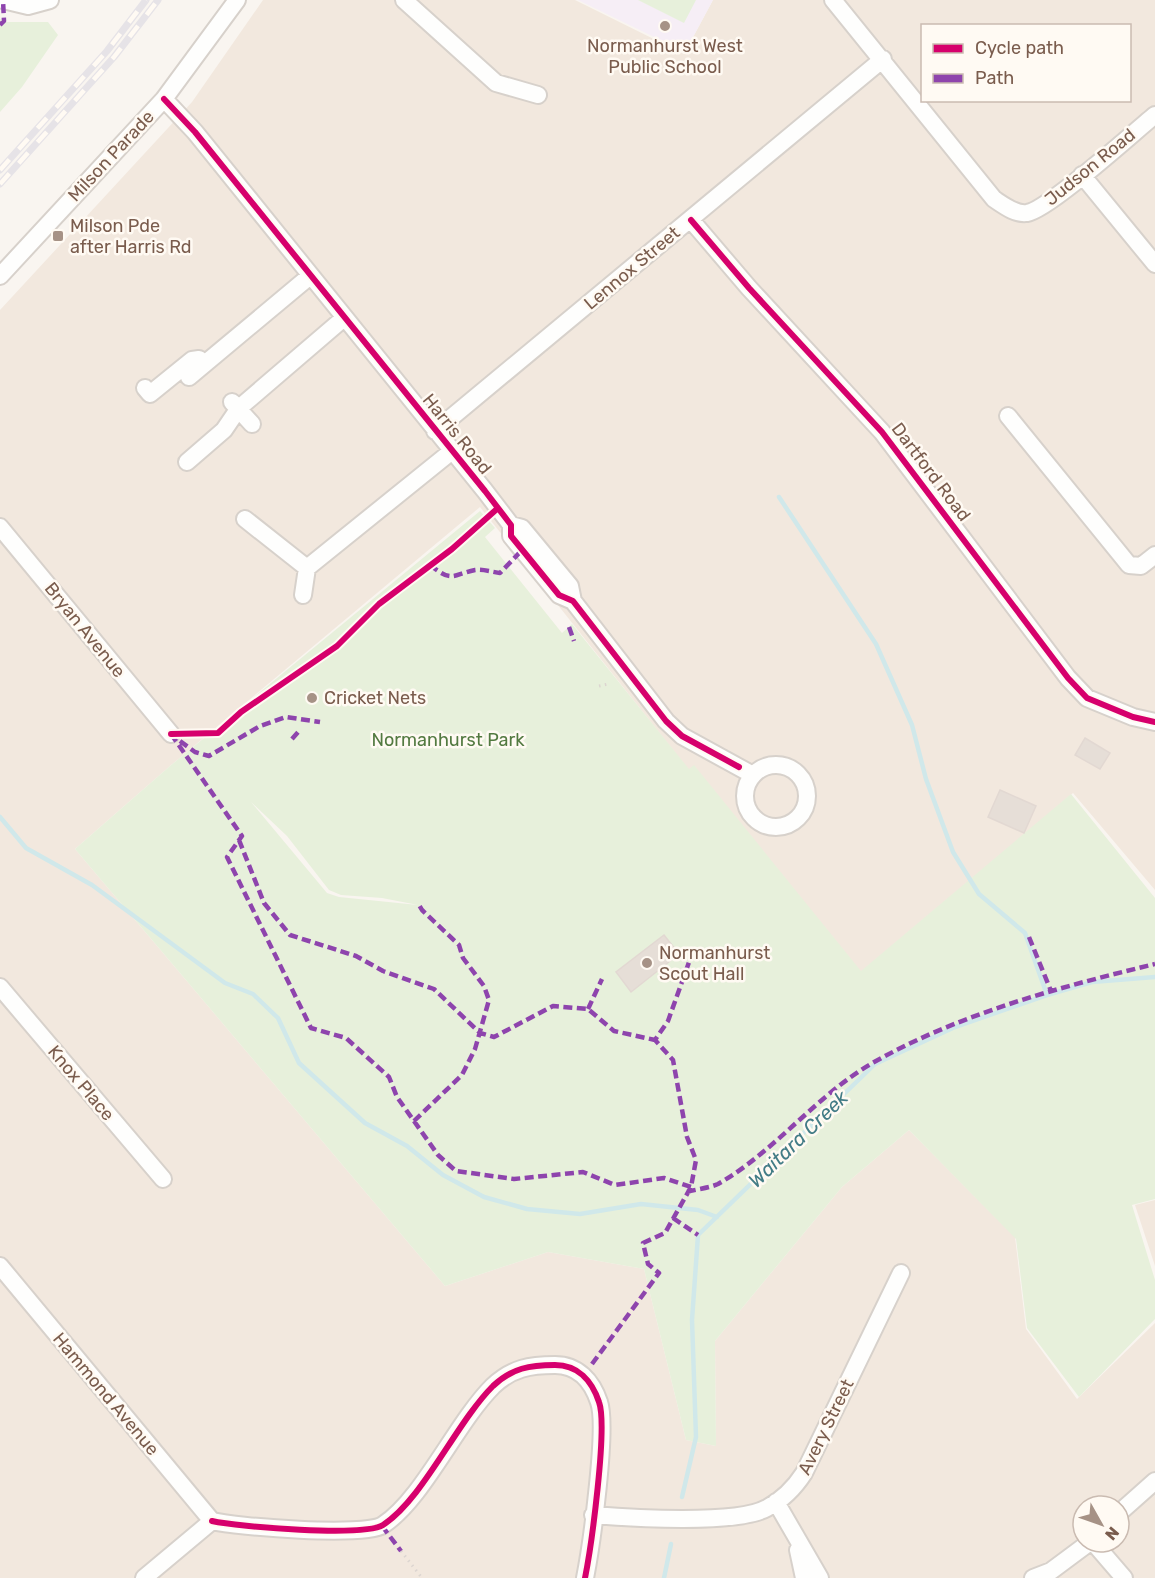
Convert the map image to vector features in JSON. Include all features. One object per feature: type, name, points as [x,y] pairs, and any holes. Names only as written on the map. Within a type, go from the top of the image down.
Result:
[{"type":"street","points":[[3,0],[28,6],[50,0]]},
{"type":"street","name":"Milson Parade","points":[[0,276],[164,99],[237,0]]},
{"type":"street","points":[[404,0],[496,83],[538,94]]},
{"type":"street","name":"Judson Road","points":[[833,0],[994,199],[1009,209],[1027,214],[1048,204],[1155,115]]},
{"type":"street","name":"Lennox Street","points":[[435,430],[883,59]]},
{"type":"street","name":"Harris Road","points":[[164,99],[195,132],[511,525],[522,528],[570,586],[573,602],[666,721],[682,736],[746,771]]},
{"type":"street","points":[[1082,175],[1155,264]]},
{"type":"street","name":"Dartford Road","points":[[691,220],[749,288],[882,432],[1068,678],[1087,698],[1133,717],[1155,722]]},
{"type":"street","points":[[189,377],[310,276]]},
{"type":"street","points":[[188,462],[224,430],[235,405],[344,318]]},
{"type":"street","points":[[145,388],[150,394],[192,360],[212,358]]},
{"type":"street","points":[[235,405],[252,424]]},
{"type":"street","points":[[1008,416],[1129,565],[1141,566],[1155,555]]},
{"type":"street","points":[[303,595],[307,568],[452,452]]},
{"type":"street","points":[[245,519],[307,568]]},
{"type":"street","name":"Bryan Avenue","points":[[0,527],[171,734]]},
{"type":"street","name":"Knox Place","points":[[0,987],[163,1179]]},
{"type":"street","name":"Hammond Avenue","points":[[0,1266],[212,1521]]},
{"type":"street","name":"Avery Street","points":[[593,1515],[653,1520],[719,1516],[754,1513],[776,1502],[798,1483],[804,1473],[901,1273]]},
{"type":"street","points":[[144,1578],[212,1521],[338,1530],[382,1526],[403,1506],[457,1429],[494,1385],[525,1365],[566,1365],[587,1376],[600,1404],[601,1444],[585,1578]]},
{"type":"street","points":[[1131,1502],[1155,1481]]},
{"type":"street","points":[[776,1502],[795,1540],[820,1578]]},
{"type":"street","points":[[795,1540],[804,1578]]},
{"type":"street","points":[[1033,1578],[1051,1570],[1074,1554]]},
{"type":"street","points":[[1102,1554],[1124,1578]]},
{"type":"path","points":[[598,686],[608,684]]},
{"type":"path","points":[[401,1551],[422,1578]]},
{"type":"shaded area","points":[[263,0],[575,0],[684,54],[713,0],[1155,0],[1155,890],[1073,793],[861,972],[694,766],[689,770],[480,507],[170,766],[75,849],[445,1286],[548,1252],[644,1269],[686,1440],[716,1446],[715,1341],[842,1187],[909,1130],[1015,1237],[1026,1329],[1077,1399],[1155,1323],[1155,1578],[0,1578],[0,310],[192,102]]},
{"type":"shaded area","name":"Normanhurst West Public School","points":[[578,0],[713,0],[685,52]]},
{"type":"shaded area","points":[[1155,1200],[1155,1266],[1135,1205]]},
{"type":"green space","points":[[638,0],[696,0],[684,23]]},
{"type":"green space","points":[[0,19],[7,22],[48,22],[58,35],[22,87],[0,112]]},
{"type":"green space","name":"Normanhurst Park","points":[[480,511],[495,528],[485,537],[562,633],[572,624],[689,769],[694,765],[861,971],[1071,794],[1155,898],[1155,1199],[1132,1205],[1155,1280],[1155,1319],[1079,1397],[1027,1328],[1016,1239],[909,1130],[842,1187],[715,1341],[716,1446],[686,1440],[644,1269],[548,1252],[445,1286],[75,849],[170,766]],"holes":[[[251,802],[287,836],[329,890],[341,895],[382,898],[418,905],[339,897],[327,893]]]},
{"type":"building","points":[[1085,738],[1110,753],[1100,769],[1075,755]]},
{"type":"building","points":[[1000,790],[1036,806],[1024,833],[988,817]]},
{"type":"building","name":"Normanhurst Scout Hall","points":[[664,935],[679,954],[631,992],[616,972]]},
{"type":"waterway","points":[[779,497],[876,644],[912,725],[926,779],[953,852],[979,894],[1025,933],[1047,995]]},
{"type":"waterway","points":[[0,817],[26,848],[92,885],[225,983],[253,994],[278,1018],[299,1063],[365,1123],[407,1146],[443,1175],[484,1197],[527,1209],[580,1214],[641,1204],[698,1210],[717,1217]]},
{"type":"waterway","name":"Waitara Creek","points":[[682,1497],[696,1437],[692,1320],[698,1235],[875,1064],[955,1027],[1047,995],[1092,982],[1155,977]]},
{"type":"waterway","name":"Waitara Creek","points":[[664,1578],[671,1544]]},
{"type":"railway","points":[[0,170],[107,51],[146,0]]},
{"type":"railway","points":[[0,184],[114,57],[158,0]]},
{"type":"marked path","points":[[0,25],[4,21],[3,0]]},
{"type":"marked path","points":[[430,565],[448,576],[478,570],[500,573],[523,549]]},
{"type":"marked path","points":[[569,627],[574,641]]},
{"type":"marked path","points":[[180,741],[195,752],[209,756],[260,726],[286,717],[320,722]]},
{"type":"marked path","points":[[292,739],[299,731]]},
{"type":"marked path","points":[[171,734],[242,836],[227,857],[311,1028],[346,1038],[389,1077],[397,1097],[438,1155],[456,1171],[514,1179],[583,1172],[615,1185],[664,1178],[691,1187]]},
{"type":"marked path","points":[[239,840],[264,903],[290,935],[356,956],[383,971],[434,989],[480,1033],[494,1037],[553,1006],[588,1009],[614,1031],[655,1040]]},
{"type":"marked path","points":[[414,1121],[462,1075],[475,1049],[489,1000],[484,986],[463,958],[459,945],[422,910],[418,903]]},
{"type":"marked path","points":[[1029,937],[1051,991]]},
{"type":"marked path","points":[[592,1364],[659,1273],[648,1264],[643,1243],[665,1233],[691,1187],[696,1160],[687,1137],[673,1060],[655,1040],[668,1021],[693,951]]},
{"type":"marked path","points":[[687,1192],[711,1187],[739,1171],[855,1074],[909,1044],[1012,1003],[1155,964]]},
{"type":"marked path","points":[[588,1009],[602,979]]},
{"type":"marked path","points":[[673,1218],[698,1235]]},
{"type":"marked path","points":[[382,1526],[401,1551]]},
{"type":"cycle path","points":[[164,99],[195,132],[485,491],[511,525],[511,536],[559,595],[573,601],[666,721],[682,736],[739,767]]},
{"type":"cycle path","points":[[691,220],[749,288],[882,432],[1068,678],[1087,698],[1133,717],[1155,722]]},
{"type":"cycle path","points":[[171,734],[218,733],[241,712],[337,646],[379,604],[452,549],[498,508]]},
{"type":"cycle path","points":[[212,1521],[247,1526],[327,1531],[371,1529],[383,1525],[412,1498],[479,1402],[493,1386],[514,1371],[537,1366],[563,1366],[577,1371],[588,1381],[599,1402],[601,1416],[598,1488],[585,1578]]},
{"type":"place","name":"Normanhurst West Public School","points":[[665,26]]},
{"type":"place","name":"Milson Pde after Harris Rd","points":[[58,236]]},
{"type":"place","name":"Cricket Nets","points":[[312,698]]},
{"type":"place","name":"Normanhurst Scout Hall","points":[[647,963]]}]
